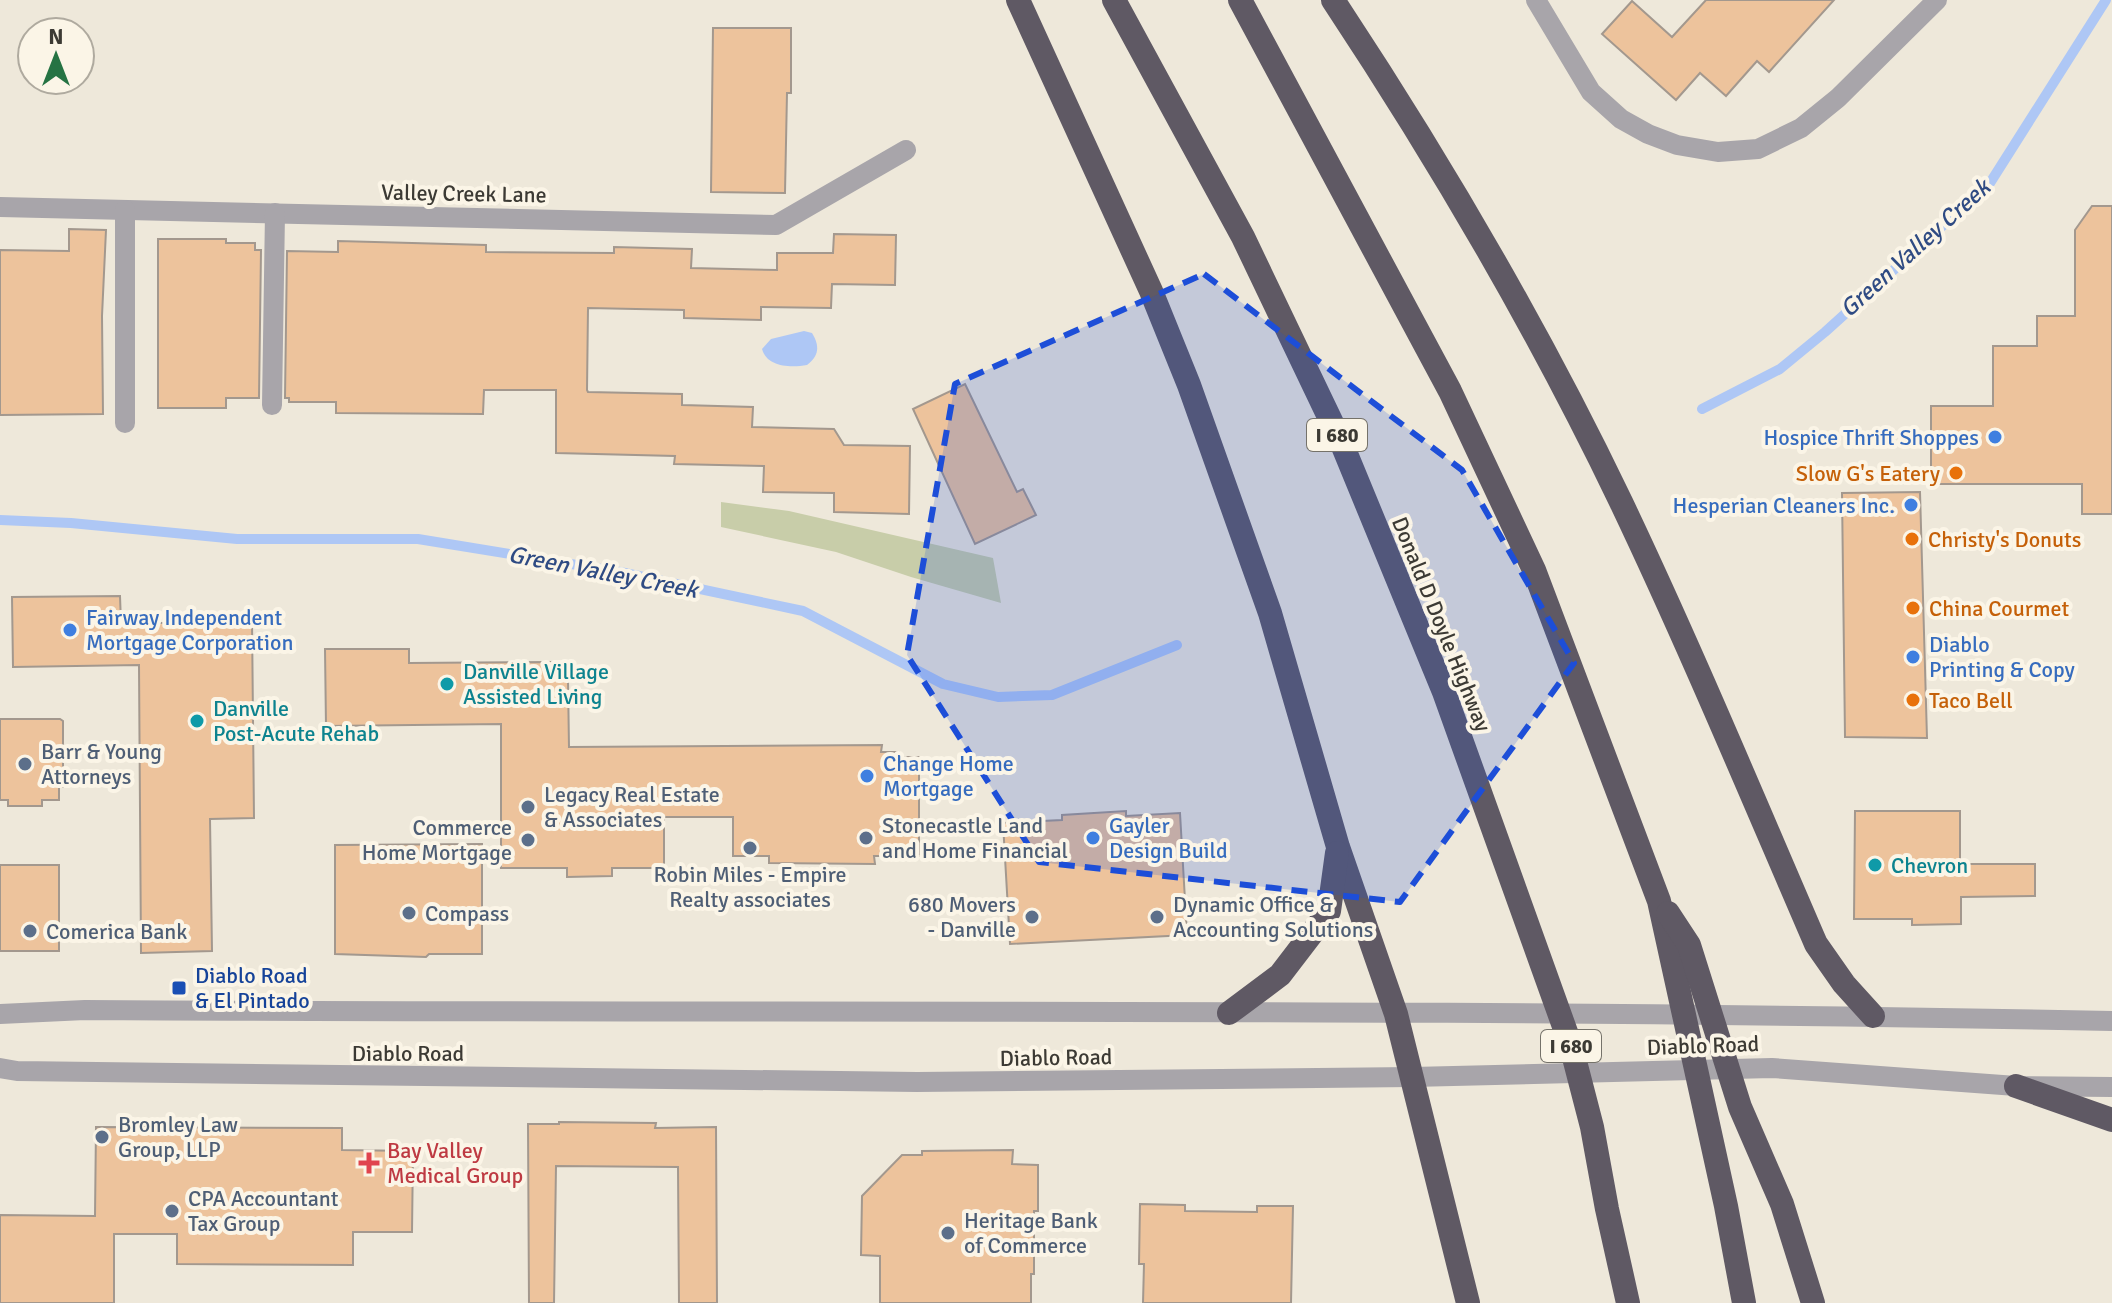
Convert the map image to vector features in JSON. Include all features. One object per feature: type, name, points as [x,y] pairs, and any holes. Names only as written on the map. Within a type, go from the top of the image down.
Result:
[{"type":"highway","points":[[1018,0],[1107,191],[1189,385],[1270,613],[1338,847],[1396,1014],[1468,1303]]},
{"type":"highway","name":"Donald D Doyle Highway","points":[[1114,0],[1243,237],[1342,444],[1444,692],[1571,1046],[1592,1127],[1628,1303]]},
{"type":"highway","points":[[1240,0],[1450,391],[1534,570],[1659,901],[1726,1206],[1744,1303]]},
{"type":"highway","points":[[1333,0],[1468,218],[1544,353],[1620,500],[1671,610],[1816,944],[1844,984],[1873,1016]]},
{"type":"highway","points":[[1229,1013],[1280,975],[1329,911],[1338,847]]},
{"type":"highway","points":[[1659,901],[1689,945],[1740,1107],[1782,1204],[1813,1303]]},
{"type":"highway","points":[[2016,1086],[2112,1120]]},
{"type":"street","points":[[1536,0],[1591,92],[1621,119],[1677,145],[1718,152],[1758,149],[1801,128],[1838,98],[1937,0]]},
{"type":"street","name":"Valley Creek Lane","points":[[0,207],[776,225],[906,150]]},
{"type":"street","points":[[125,210],[125,423]]},
{"type":"street","points":[[272,405],[275,213]]},
{"type":"street","name":"Diablo Road","points":[[0,1014],[85,1010],[1229,1013],[1873,1016],[2112,1021]]},
{"type":"street","name":"Diablo Road","points":[[0,1068],[409,1078],[917,1082],[1412,1077],[1772,1068],[2016,1086],[2112,1087]]},
{"type":"highlighted area","points":[[1204,274],[1462,470],[1574,663],[1400,902],[1039,862],[907,655],[955,384]]},
{"type":"green space","points":[[721,502],[789,511],[993,558],[1001,603],[836,552],[721,527]]},
{"type":"water","points":[[804,331],[812,333],[817,346],[814,358],[807,365],[780,365],[765,355],[762,349],[771,339]]},
{"type":"building","points":[[1706,0],[1834,0],[1769,72],[1757,61],[1726,96],[1700,73],[1676,100],[1602,34],[1632,1],[1672,37]]},
{"type":"building","points":[[713,28],[791,28],[785,193],[711,192]]},
{"type":"building","points":[[2092,206],[2112,206],[2112,514],[2082,514],[2082,484],[1931,484],[1931,406],[1993,406],[1993,346],[2037,346],[2037,316],[2075,316],[2075,230]]},
{"type":"building","points":[[69,229],[106,230],[102,316],[103,414],[0,415],[0,250],[69,251]]},
{"type":"building","points":[[834,234],[896,235],[895,285],[832,284],[831,308],[761,307],[761,320],[684,318],[684,310],[588,308],[587,390],[682,394],[682,405],[753,407],[752,427],[834,429],[844,445],[910,446],[909,514],[834,512],[834,493],[763,492],[764,466],[674,464],[675,456],[556,453],[556,390],[484,390],[483,414],[336,413],[336,402],[289,402],[289,398],[285,398],[287,251],[338,252],[338,241],[486,245],[486,252],[614,253],[614,247],[692,249],[691,268],[777,270],[777,253],[833,253]]},
{"type":"building","points":[[158,239],[226,239],[226,243],[255,243],[255,250],[261,250],[259,398],[226,398],[226,408],[158,408]]},
{"type":"building","points":[[965,384],[1017,492],[1023,489],[1036,515],[975,544],[913,409]]},
{"type":"building","points":[[1920,492],[1927,738],[1845,737],[1842,493]]},
{"type":"building","name":"Danville Post-Acute Rehab","points":[[120,596],[121,623],[252,620],[254,818],[210,819],[212,951],[141,953],[139,665],[13,667],[12,597]]},
{"type":"building","points":[[325,649],[409,649],[409,663],[554,662],[554,680],[568,680],[569,747],[882,745],[881,752],[899,752],[899,757],[919,757],[919,856],[874,856],[875,864],[769,863],[769,856],[733,856],[733,817],[664,817],[664,868],[612,868],[612,876],[567,877],[567,868],[501,868],[501,724],[326,726]]},
{"type":"building","points":[[0,719],[63,721],[63,787],[59,787],[59,800],[42,800],[42,806],[8,806],[8,800],[0,800]]},
{"type":"building","points":[[1126,811],[1126,816],[1180,813],[1187,935],[1010,944],[1003,823],[1062,820],[1062,815]]},
{"type":"building","points":[[1855,811],[1960,811],[1960,864],[2035,864],[2035,896],[1961,897],[1961,924],[1912,925],[1912,919],[1854,919]]},
{"type":"building","name":"Compass","points":[[482,844],[482,954],[429,954],[426,957],[335,954],[335,845]]},
{"type":"building","points":[[0,865],[59,865],[59,951],[0,951]]},
{"type":"building","points":[[656,1123],[655,1128],[716,1127],[717,1303],[679,1303],[678,1167],[556,1166],[554,1303],[529,1303],[528,1124]]},
{"type":"building","points":[[96,1127],[342,1128],[342,1150],[413,1151],[412,1232],[353,1232],[353,1265],[177,1264],[177,1234],[114,1234],[114,1303],[0,1303],[0,1215],[95,1216]]},
{"type":"building","name":"Heritage Bank of Commerce","points":[[1013,1150],[1012,1164],[1038,1165],[1031,1303],[880,1303],[880,1256],[861,1255],[862,1196],[902,1155],[922,1155],[922,1151]]},
{"type":"building","points":[[1140,1204],[1185,1205],[1185,1211],[1257,1212],[1257,1206],[1293,1206],[1291,1303],[1143,1303],[1144,1264],[1139,1264]]},
{"type":"waterway","name":"Green Valley Creek","points":[[1702,409],[1780,369],[1990,183],[2106,0]]},
{"type":"waterway","name":"Green Valley Creek","points":[[0,520],[71,523],[237,539],[418,539],[620,572],[803,611],[943,684],[998,697],[1052,695],[1177,645]]},
{"type":"place","name":"Hospice Thrift Shoppes","points":[[1995,437]]},
{"type":"place","name":"Slow G's Eatery","points":[[1956,473]]},
{"type":"place","name":"Hesperian Cleaners Inc.","points":[[1911,505]]},
{"type":"place","name":"Christy's Donuts","points":[[1912,539]]},
{"type":"place","name":"China Courmet","points":[[1913,608]]},
{"type":"place","name":"Fairway Independent Mortgage Corporation","points":[[70,630]]},
{"type":"place","name":"Diablo Printing & Copy","points":[[1913,657]]},
{"type":"place","name":"Danville Village Assisted Living","points":[[447,684]]},
{"type":"place","name":"Taco Bell","points":[[1913,700]]},
{"type":"place","name":"Danville Post-Acute Rehab","points":[[197,721]]},
{"type":"place","name":"Barr & Young Attorneys","points":[[25,764]]},
{"type":"place","name":"Change Home Mortgage","points":[[867,776]]},
{"type":"place","name":"Legacy Real Estate & Associates","points":[[528,807]]},
{"type":"place","name":"Stonecastle Land and Home Financial","points":[[866,838]]},
{"type":"place","name":"Gayler Design Build","points":[[1093,838]]},
{"type":"place","name":"Commerce Home Mortgage","points":[[528,840]]},
{"type":"place","name":"Robin Miles - Empire Realty associates","points":[[750,848]]},
{"type":"place","name":"Chevron","points":[[1875,865]]},
{"type":"place","name":"Compass","points":[[409,913]]},
{"type":"place","name":"680 Movers - Danville","points":[[1032,917]]},
{"type":"place","name":"Dynamic Office & Accounting Solutions","points":[[1157,917]]},
{"type":"place","name":"Comerica Bank","points":[[30,931]]},
{"type":"place","name":"Diablo Road & El Pintado","points":[[179,988]]},
{"type":"place","name":"Bromley Law Group, LLP","points":[[102,1137]]},
{"type":"place","name":"Bay Valley Medical Group","points":[[369,1163]]},
{"type":"place","name":"CPA Accountant Tax Group","points":[[172,1211]]},
{"type":"place","name":"Heritage Bank of Commerce","points":[[948,1233]]}]
